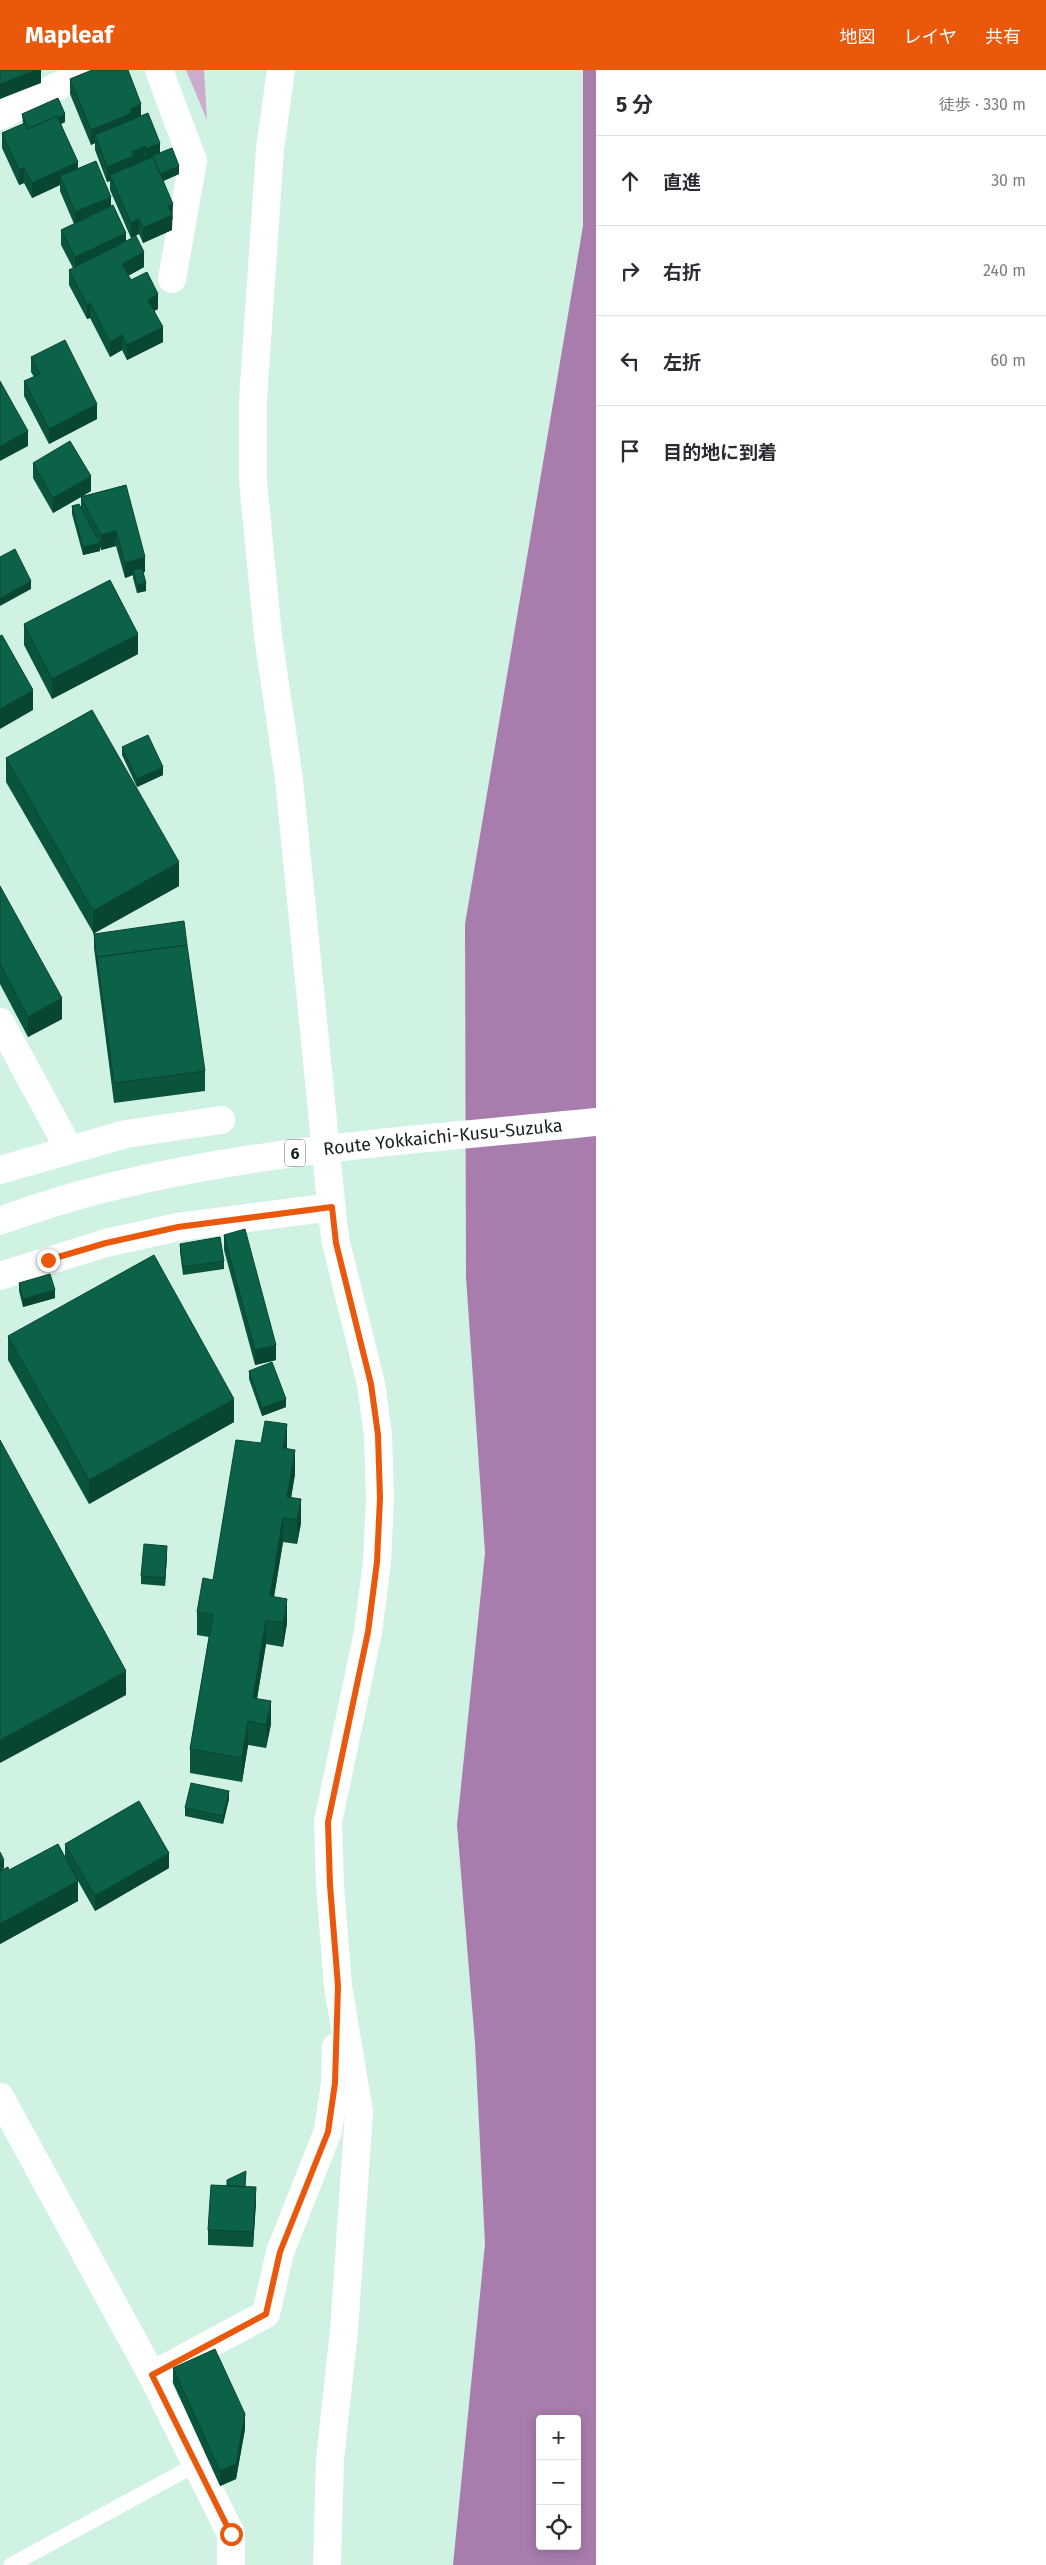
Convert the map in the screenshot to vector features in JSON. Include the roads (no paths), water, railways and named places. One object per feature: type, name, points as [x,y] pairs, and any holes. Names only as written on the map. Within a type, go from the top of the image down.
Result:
[{"type":"street","points":[[0,116],[89,70]]},
{"type":"street","points":[[159,70],[193,161],[172,279]]},
{"type":"street","points":[[281,70],[270,149],[253,400],[253,482],[268,636],[289,779],[336,1243],[371,1384],[378,1435],[380,1498],[377,1562],[368,1632],[328,1822],[330,1885],[338,1986],[359,2112],[344,2330],[330,2459],[327,2565]]},
{"type":"street","points":[[0,1022],[69,1149]]},
{"type":"street","points":[[0,1170],[126,1134],[221,1120]]},
{"type":"street","name":"Route Yokkaichi-Kusu-Suzuka","points":[[0,1221],[72,1198],[134,1182],[281,1156],[596,1122]]},
{"type":"street","points":[[0,1276],[106,1243],[178,1227],[332,1207]]},
{"type":"street","points":[[152,2375],[266,2314],[280,2252],[328,2132],[335,2083],[338,1986]]},
{"type":"street","points":[[0,2097],[152,2375],[197,2464],[231,2534],[231,2565]]},
{"type":"lane","points":[[11,2565],[197,2464]]}]
